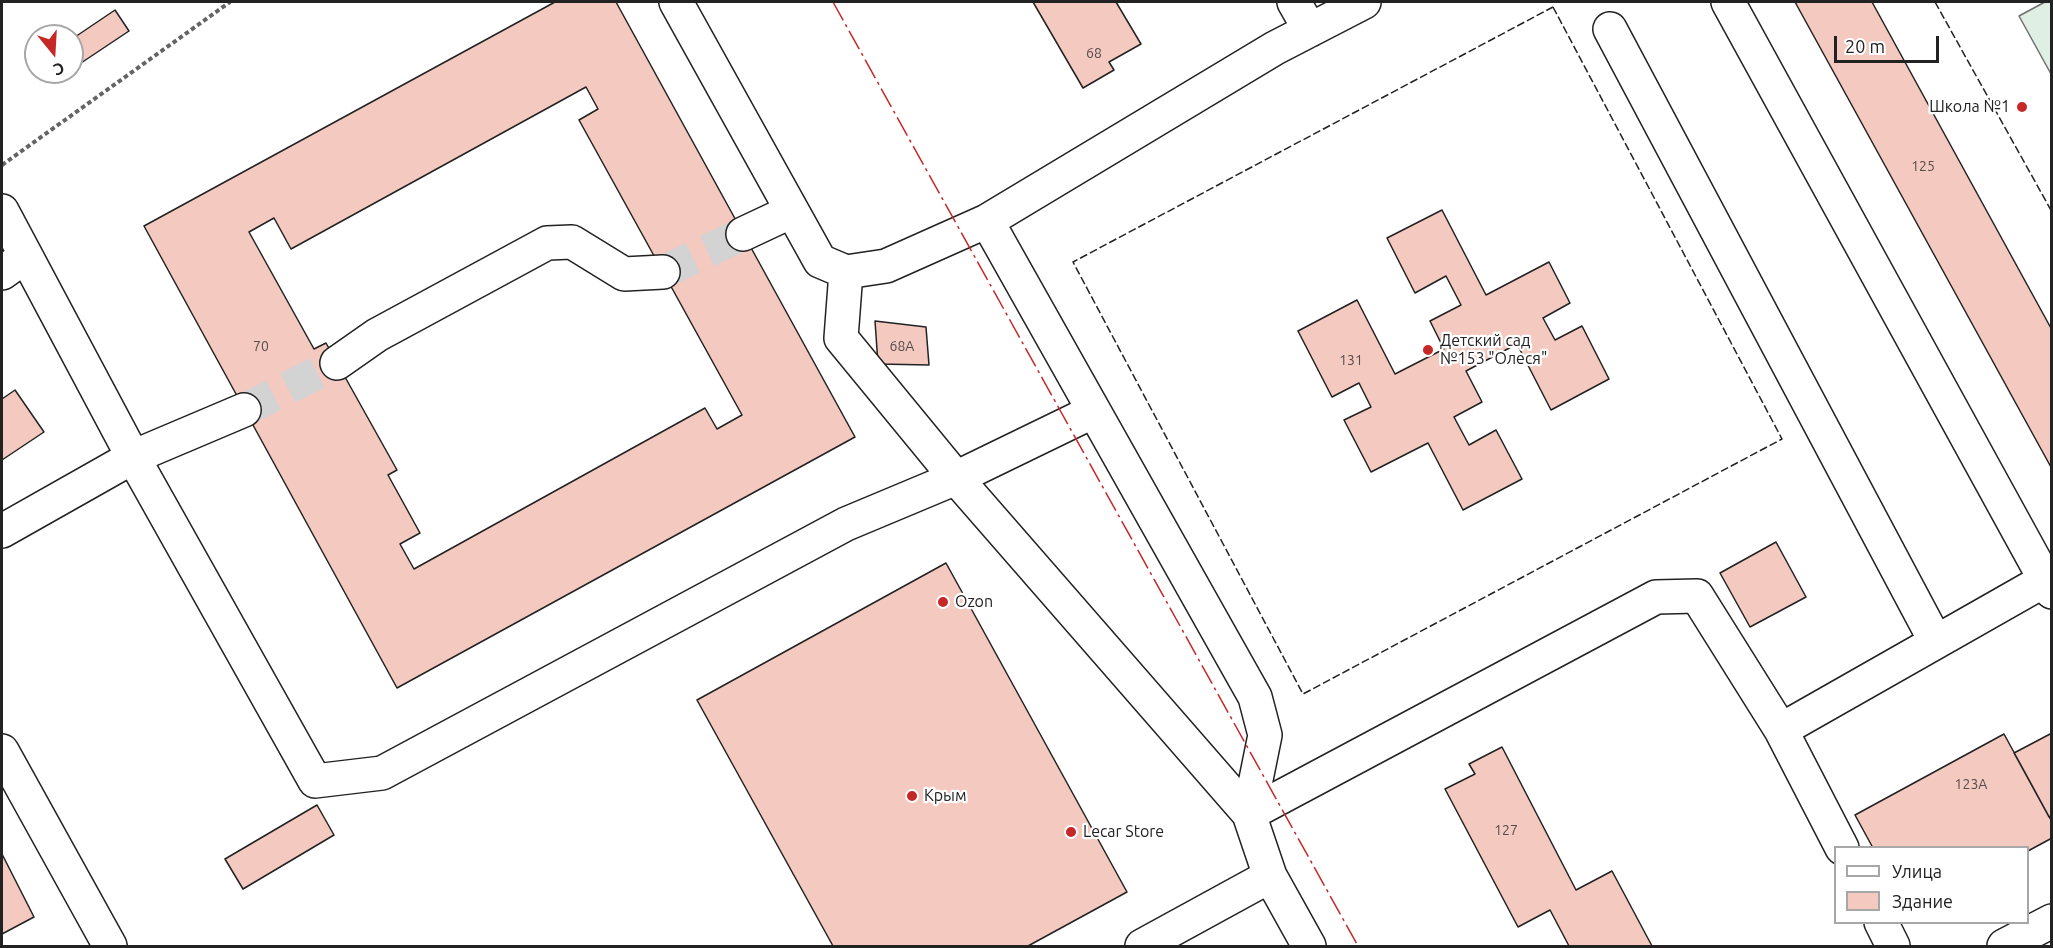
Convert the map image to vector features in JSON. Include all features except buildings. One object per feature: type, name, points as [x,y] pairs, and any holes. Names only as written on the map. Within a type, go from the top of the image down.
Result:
[{"type":"lane","points":[[676,2],[820,261],[846,272],[886,266],[987,221],[1275,48],[1364,2]]},
{"type":"lane","points":[[1294,2],[1310,30]]},
{"type":"lane","points":[[1728,2],[2048,586],[1936,642],[1781,730]]},
{"type":"lane","points":[[1610,29],[1936,642]]},
{"type":"lane","points":[[2,211],[14,264],[133,457],[315,781],[382,772],[846,524],[956,478],[1094,411]]},
{"type":"lane","points":[[743,234],[792,211]]},
{"type":"lane","points":[[987,221],[1255,697],[1265,735],[1250,814]]},
{"type":"lane","points":[[337,363],[377,335],[547,243],[572,242],[624,274],[663,272]]},
{"type":"lane","points":[[846,272],[841,338],[956,478],[1250,814],[1270,876],[1309,946]]},
{"type":"lane","points":[[2,531],[133,457],[244,410]]},
{"type":"lane","points":[[1250,814],[1656,597],[1696,596],[1781,730],[1841,846]]},
{"type":"lane","points":[[2,752],[110,946]]},
{"type":"lane","points":[[1142,946],[1270,876]]},
{"type":"lane","points":[[2004,946],[2052,921]]},
{"type":"lane","points":[[1882,924],[1893,946]]},
{"type":"path","points":[[2,165],[230,2]]},
{"type":"green space","points":[[2045,2],[2051,2],[2051,74],[2019,16]]},
{"type":"tunnel","points":[[663,272],[743,234]]},
{"type":"tunnel","points":[[244,410],[337,363]]},
{"type":"fence","points":[[1935,2],[2052,212]]},
{"type":"fence","points":[[1553,7],[1782,439],[1303,694],[1073,262],[1553,7]]},
{"type":"power","points":[[833,2],[1358,946]]},
{"type":"place","name":"Школа №1","points":[[2022,107]]},
{"type":"place","name":"Детский сад №153 \"Олеся\"","points":[[1428,350]]},
{"type":"place","name":"Ozon","points":[[943,602]]},
{"type":"place","name":"Крым","points":[[912,796]]},
{"type":"place","name":"Lecar Store","points":[[1071,832]]}]
